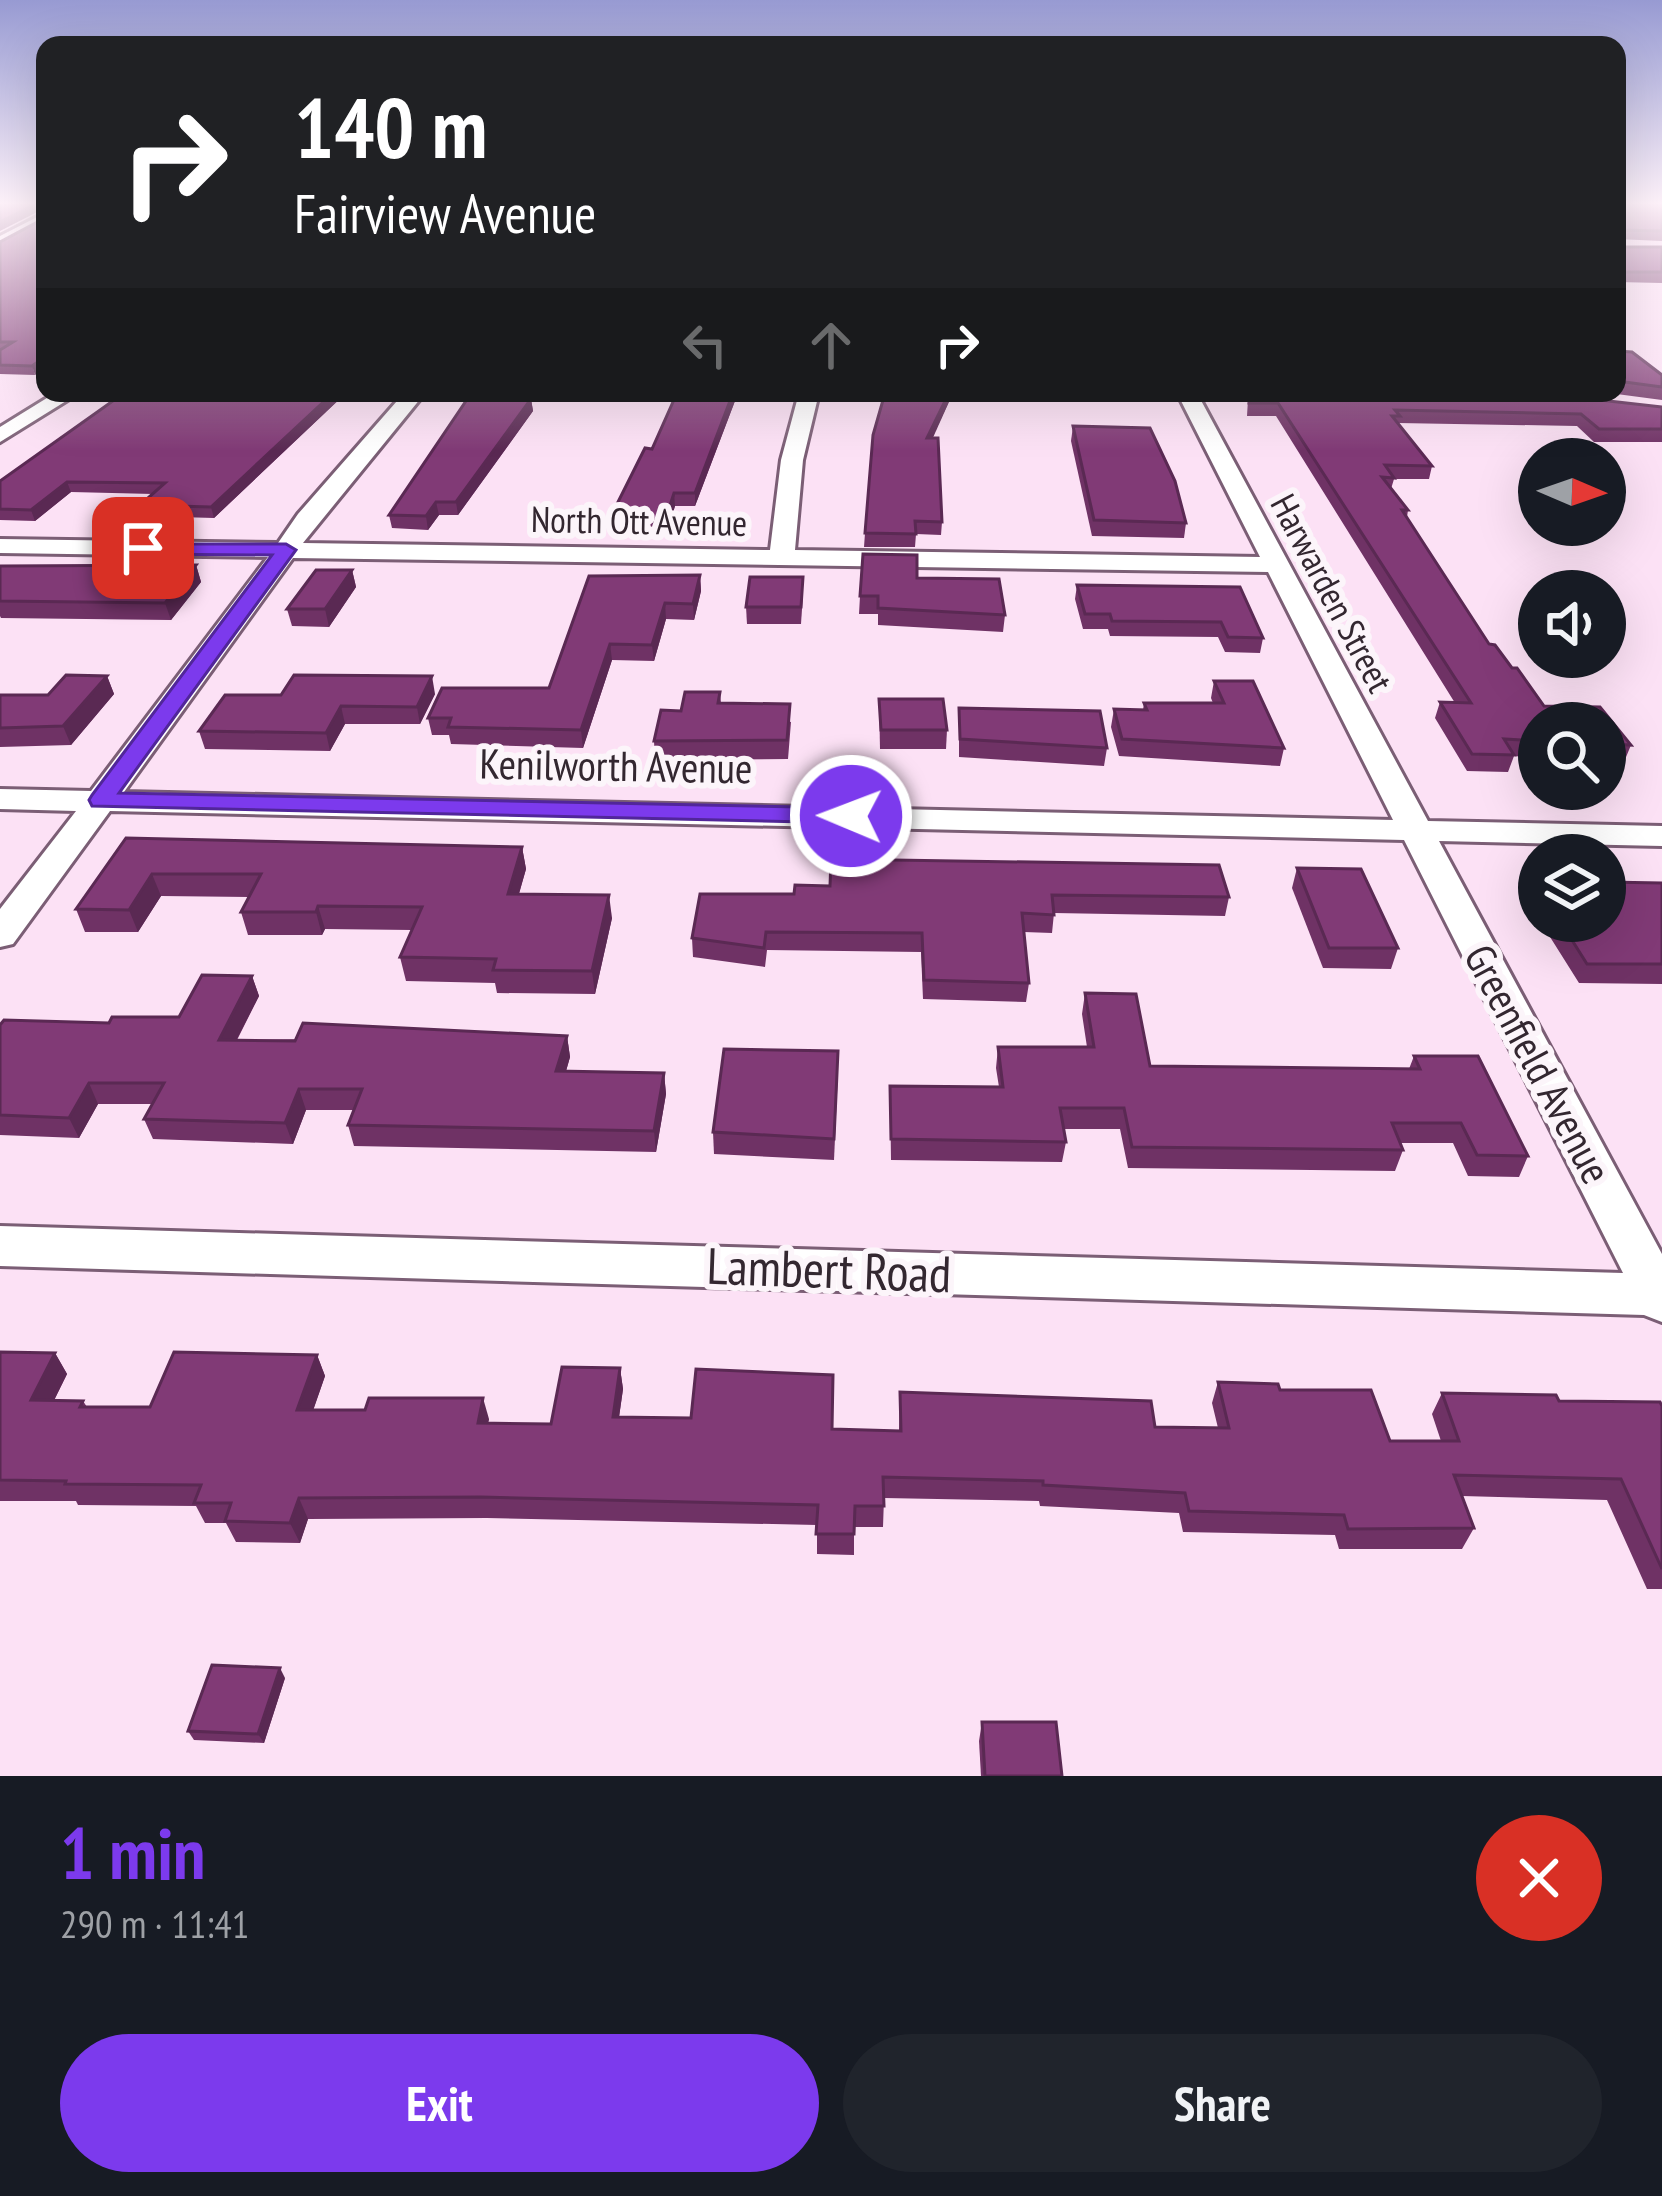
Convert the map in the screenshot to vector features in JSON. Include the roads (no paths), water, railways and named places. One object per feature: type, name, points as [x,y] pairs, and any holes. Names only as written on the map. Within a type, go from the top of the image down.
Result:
[{"type":"street","points":[[0,436],[55,402]]},
{"type":"street","points":[[0,935],[343,473],[408,402]]},
{"type":"street","points":[[782,559],[792,460],[807,402]]},
{"type":"street","name":"Harwarden Street","points":[[1192,402],[1414,827]]},
{"type":"street","name":"North Ott Avenue","points":[[0,546],[1277,566]]},
{"type":"street","name":"Kenilworth Avenue","points":[[0,799],[1662,836]]},
{"type":"street","name":"Greenfield Avenue","points":[[1414,827],[1660,1298]]},
{"type":"street","name":"Lambert Road","points":[[0,1246],[1660,1298]]}]
